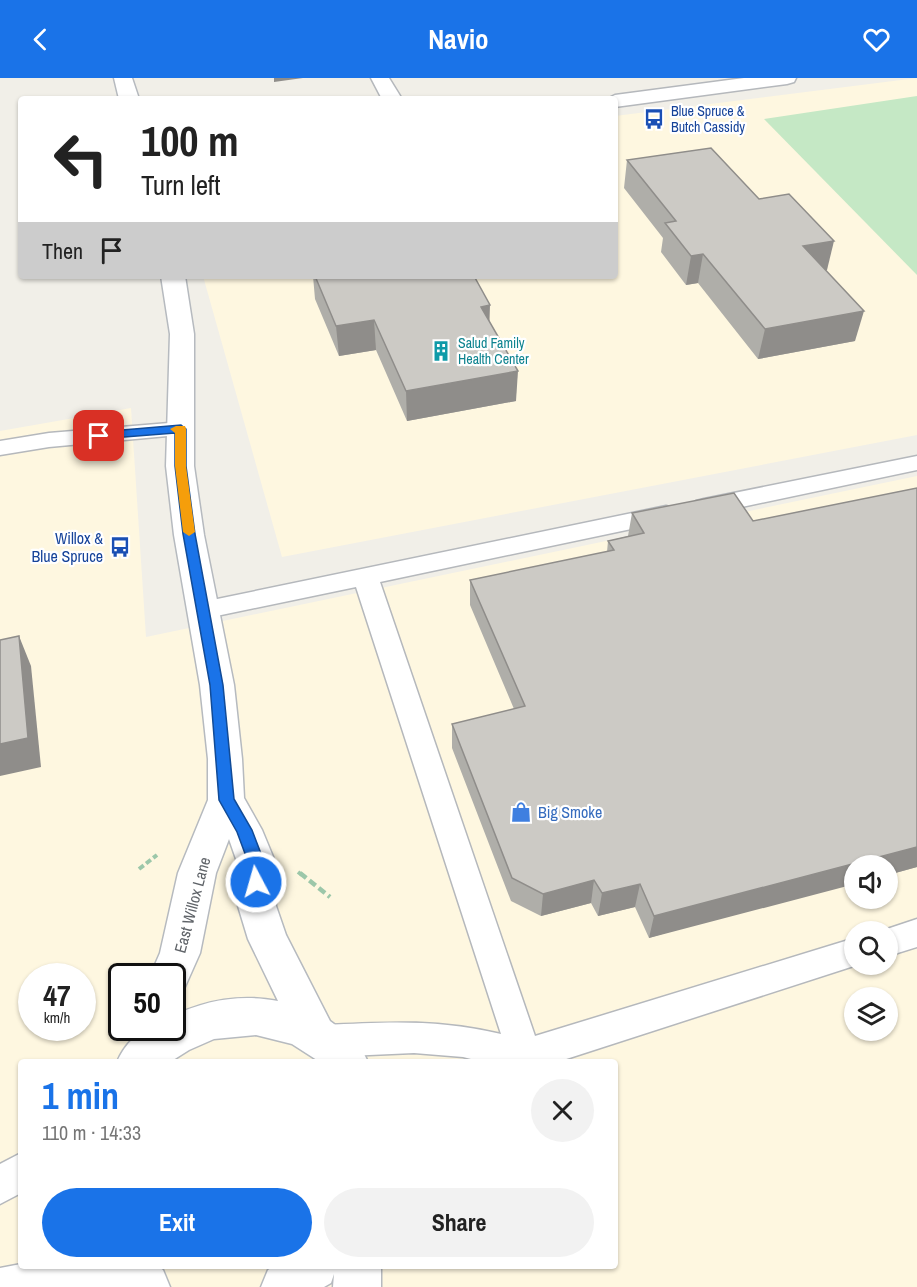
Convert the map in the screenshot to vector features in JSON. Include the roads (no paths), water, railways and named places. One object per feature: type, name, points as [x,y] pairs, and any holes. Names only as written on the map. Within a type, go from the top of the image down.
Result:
[{"type":"main road","points":[[123,78],[128,96]]},
{"type":"main road","points":[[380,78],[390,96]]},
{"type":"main road","points":[[618,101],[787,78]]},
{"type":"main road","name":"East Willox Lane","points":[[173,279],[182,334],[180,466],[202,610],[217,685],[226,800],[197,873],[180,953],[176,963]]},
{"type":"main road","name":"East Willox Lane","points":[[226,800],[244,830],[255,859],[257,906],[268,939],[329,1045]]},
{"type":"main road","points":[[141,1059],[161,1042],[199,1023],[240,1015],[279,1018],[329,1045]]},
{"type":"main road","points":[[133,1059],[141,1041]]},
{"type":"main road","points":[[285,1287],[310,1269]]},
{"type":"main road","points":[[357,1287],[358,1269]]},
{"type":"lane","points":[[0,448],[49,440],[181,429]]},
{"type":"lane","points":[[202,610],[917,463]]},
{"type":"lane","points":[[365,576],[524,1059]]},
{"type":"lane","points":[[898,939],[917,933]]},
{"type":"lane","points":[[329,1045],[414,1037],[463,1041],[524,1059],[844,956]]},
{"type":"lane","points":[[0,1186],[18,1173]]},
{"type":"lane","points":[[1,1287],[130,1273]]},
{"type":"place","name":"Blue Spruce & Butch Cassidy","points":[[654,119]]},
{"type":"place","name":"Salud Family Health Center","points":[[441,351]]},
{"type":"place","name":"Willox & Blue Spruce","points":[[120,547]]},
{"type":"place","name":"Big Smoke","points":[[521,812]]}]
